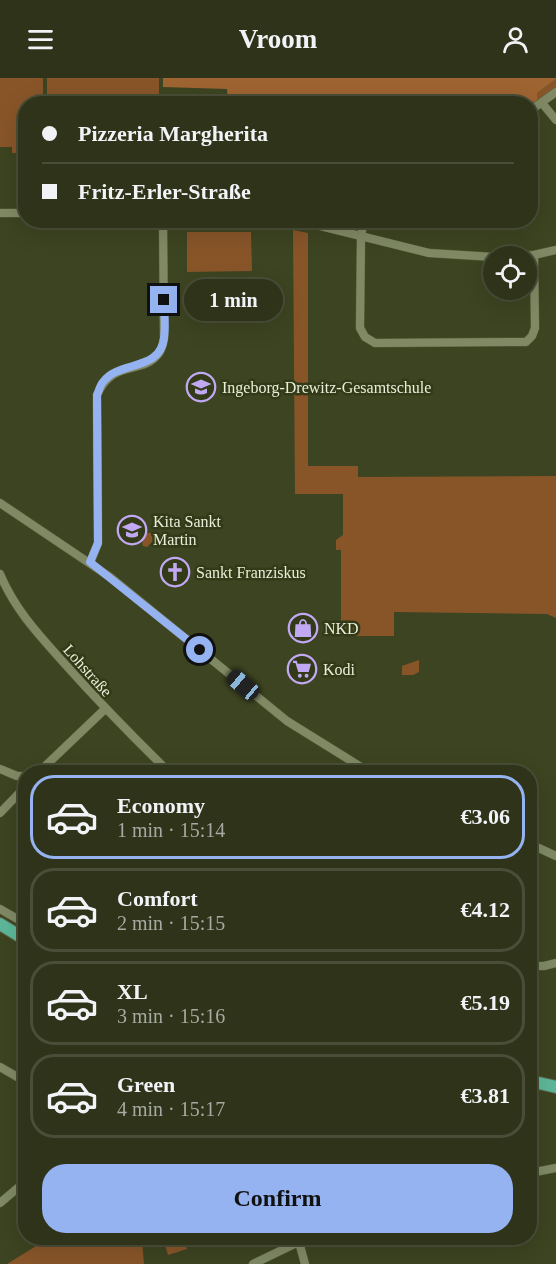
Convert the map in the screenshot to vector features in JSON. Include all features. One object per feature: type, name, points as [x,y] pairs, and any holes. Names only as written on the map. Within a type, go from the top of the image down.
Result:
[{"type":"main road","points":[[0,924],[18,935]]},
{"type":"main road","points":[[537,1083],[556,1088]]},
{"type":"street","points":[[538,106],[556,92]]},
{"type":"street","points":[[542,103],[556,120]]},
{"type":"street","points":[[0,213],[18,213]]},
{"type":"street","points":[[90,562],[98,543],[97,395],[103,382],[111,374],[148,362],[159,352],[164,339],[163,228]]},
{"type":"street","points":[[328,228],[396,247],[429,253],[483,256]]},
{"type":"street","points":[[362,228],[360,328],[365,337],[375,344],[526,342],[532,336],[535,328],[535,300]]},
{"type":"street","points":[[537,254],[556,250]]},
{"type":"street","points":[[0,503],[90,562],[287,721],[358,765]]},
{"type":"street","name":"Lohstraße","points":[[0,574],[10,597],[24,618],[105,709],[163,765]]},
{"type":"street","points":[[46,765],[105,709]]},
{"type":"street","points":[[0,769],[18,776]]},
{"type":"street","points":[[0,813],[18,794]]},
{"type":"street","points":[[537,847],[556,856]]},
{"type":"street","points":[[0,909],[18,919]]},
{"type":"street","points":[[537,966],[556,963]]},
{"type":"street","points":[[0,1067],[18,1077]]},
{"type":"street","points":[[537,1172],[556,1168]]},
{"type":"street","points":[[0,1203],[18,1188]]},
{"type":"street","points":[[253,1264],[293,1245]]},
{"type":"street","points":[[300,1245],[305,1264]]},
{"type":"shaded area","points":[[0,78],[43,78],[43,96],[18,96],[18,153],[12,153],[12,147],[0,147]]},
{"type":"shaded area","points":[[47,78],[159,78],[159,96],[47,96]]},
{"type":"shaded area","points":[[163,78],[556,78],[537,93],[537,96],[227,96],[227,89],[163,87]]},
{"type":"shaded area","points":[[556,79],[556,90],[538,102],[537,93]]},
{"type":"shaded area","points":[[293,230],[308,233],[308,466],[358,466],[358,477],[556,476],[556,618],[547,614],[394,612],[394,636],[341,636],[341,550],[336,550],[336,540],[343,535],[343,494],[295,494]]},
{"type":"shaded area","points":[[187,232],[251,232],[252,271],[187,272]]},
{"type":"shaded area","points":[[145,533],[153,533],[157,537],[147,547],[143,546],[142,540]]},
{"type":"shaded area","points":[[419,660],[419,672],[413,675],[402,675],[402,666]]},
{"type":"shaded area","points":[[38,1245],[142,1245],[144,1264],[7,1264]]},
{"type":"shaded area","points":[[165,1245],[185,1245],[187,1249],[168,1255]]},
{"type":"place","name":"Ingeborg-Drewitz-Gesamtschule","points":[[201,387]]},
{"type":"place","name":"Kita Sankt Martin","points":[[132,530]]},
{"type":"place","name":"Sankt Franziskus","points":[[175,572]]},
{"type":"place","name":"NKD","points":[[303,628]]},
{"type":"place","name":"Kodi","points":[[302,669]]},
{"type":"route","points":[[164,300],[164,339],[159,352],[148,362],[111,374],[103,382],[97,395],[98,543],[90,562],[200,650]]}]
